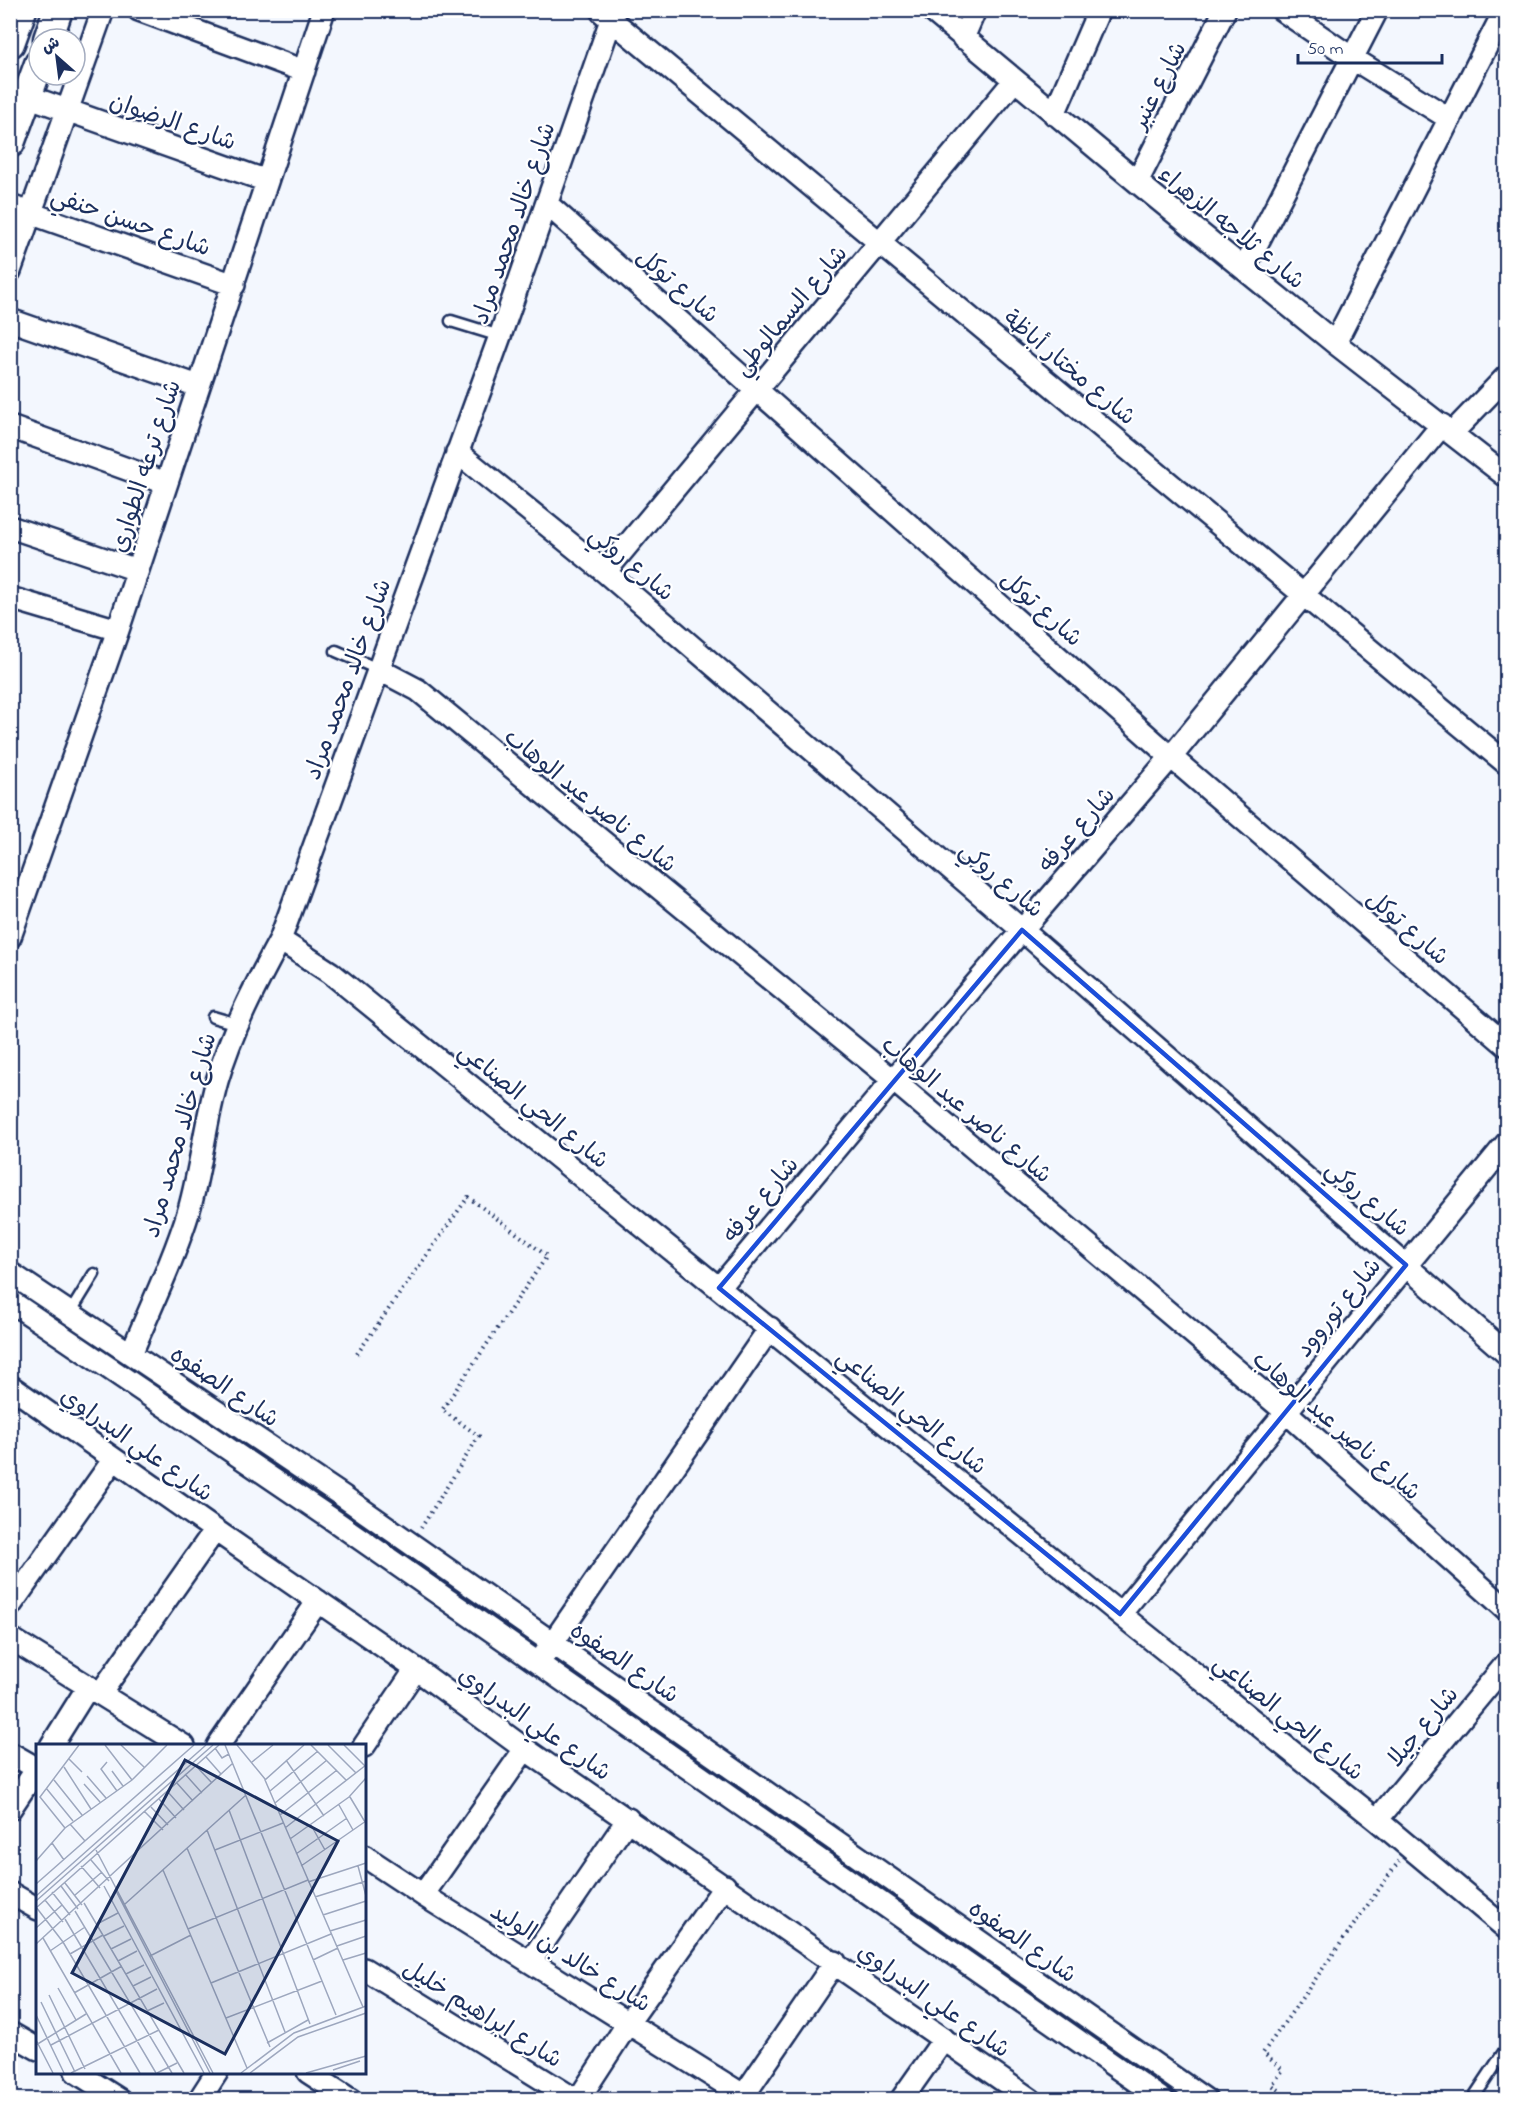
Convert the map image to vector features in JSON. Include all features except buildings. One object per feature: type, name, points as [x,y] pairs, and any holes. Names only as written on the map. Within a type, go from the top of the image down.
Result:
[{"type":"street","points":[[10,43],[22,10]]},
{"type":"street","points":[[52,27],[58,10]]},
{"type":"street","points":[[10,271],[103,10]]},
{"type":"street","points":[[139,10],[304,71]]},
{"type":"street","name":"شارع ترعه الطواري","points":[[10,937],[118,630],[324,10]]},
{"type":"street","name":"شارع ثلاجه الزهراء","points":[[930,10],[1335,343],[1506,476]]},
{"type":"street","points":[[963,38],[975,10]]},
{"type":"street","points":[[1054,114],[1099,10]]},
{"type":"street","name":"شارع عنبر","points":[[1137,182],[1225,10]]},
{"type":"street","points":[[1282,10],[1352,58],[1450,119]]},
{"type":"street","points":[[1244,269],[1377,10]]},
{"type":"street","points":[[1335,343],[1505,10]]},
{"type":"street","name":"شارع خالد محمد مراد","points":[[131,1354],[188,1213],[217,1083],[237,1024],[280,940],[501,336],[606,15]]},
{"type":"street","name":"شارع مختار أباظة","points":[[606,15],[1506,763]]},
{"type":"street","name":"شارع السمالوطي","points":[[605,572],[1014,81]]},
{"type":"street","points":[[10,143],[30,87]]},
{"type":"street","name":"شارع الرضوان","points":[[27,96],[267,181]]},
{"type":"street","name":"شارع توكل","points":[[546,204],[1172,757],[1506,1046]]},
{"type":"street","name":"شارع حسن حنفي","points":[[10,206],[234,285]]},
{"type":"street","points":[[10,320],[198,386]]},
{"type":"street","name":"شارع عرفه","points":[[719,1288],[893,1080],[1172,757],[1303,594],[1447,429],[1506,378]]},
{"type":"street","points":[[10,427],[166,483]]},
{"type":"street","name":"شارع روكي","points":[[457,452],[605,572],[1022,930],[1506,1353]]},
{"type":"street","points":[[10,527],[137,570]]},
{"type":"street","points":[[10,598],[118,630]]},
{"type":"street","name":"شارع ناصر عبد الوهاب","points":[[378,669],[418,690],[893,1080],[1286,1412],[1506,1609]]},
{"type":"street","name":"شارع الحي الصناعي","points":[[280,940],[331,973],[1377,1820],[1506,1928]]},
{"type":"street","name":"شارع توروود","points":[[1120,1614],[1506,1144]]},
{"type":"street","name":"شارع الصفوه","points":[[10,1273],[411,1544],[1206,2100]]},
{"type":"street","name":"شارع الصفوه","points":[[10,1300],[348,1531],[1163,2100]]},
{"type":"street","points":[[538,1664],[770,1328]]},
{"type":"street","name":"شارع علي البدراوي","points":[[10,1386],[416,1669],[525,1749],[1032,2100]]},
{"type":"street","points":[[10,1606],[114,1459]]},
{"type":"street","points":[[53,1744],[214,1530]]},
{"type":"street","points":[[219,1744],[318,1601]]},
{"type":"street","points":[[10,1638],[181,1744]]},
{"type":"street","name":"شارع جيلا","points":[[1377,1820],[1506,1664]]},
{"type":"street","points":[[365,1744],[416,1669]]},
{"type":"street","points":[[423,1895],[525,1749]]},
{"type":"street","points":[[10,1753],[36,1767]]},
{"type":"street","points":[[10,1809],[36,1770]]},
{"type":"street","points":[[530,1962],[628,1819]]},
{"type":"street","name":"شارع خالد بن الوليد","points":[[366,1857],[748,2097]]},
{"type":"street","points":[[577,2100],[628,2023],[725,1886]]},
{"type":"street","points":[[10,1893],[36,1908]]},
{"type":"street","points":[[748,2097],[835,1962]]},
{"type":"street","name":"شارع ابراهيم خليل","points":[[366,1970],[577,2100]]},
{"type":"street","points":[[10,2033],[36,2048]]},
{"type":"street","points":[[902,2100],[944,2039]]},
{"type":"street","points":[[78,2074],[120,2100]]},
{"type":"street","points":[[200,2100],[216,2074]]},
{"type":"street","points":[[310,2074],[351,2100]]},
{"type":"lane","points":[[451,321],[501,336]]},
{"type":"lane","points":[[336,651],[378,669]]},
{"type":"lane","points":[[213,1017],[237,1024]]},
{"type":"lane","points":[[70,1313],[94,1274]]},
{"type":"lane","points":[[1472,2100],[1506,2049]]},
{"type":"path","points":[[357,1353],[468,1197],[547,1256],[442,1410],[479,1436],[411,1544]]},
{"type":"path","points":[[1279,2090],[1272,2085],[1283,2070],[1263,2053],[1409,1847]]},
{"type":"highlighted area","points":[[1022,930],[1406,1265],[1120,1614],[719,1288]]}]
